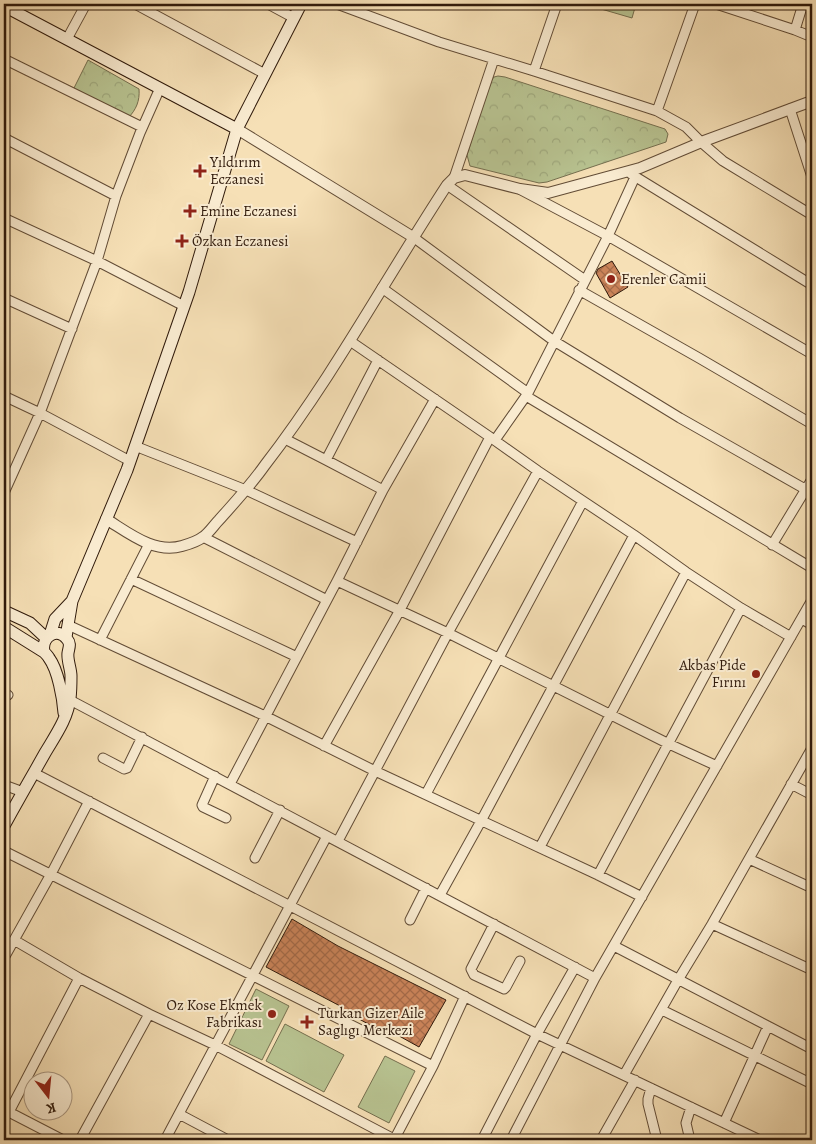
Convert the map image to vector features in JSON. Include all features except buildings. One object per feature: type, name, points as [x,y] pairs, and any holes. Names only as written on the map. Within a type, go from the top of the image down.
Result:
[{"type":"main road","points":[[4,826],[64,719],[71,676],[68,653],[70,645],[66,637],[72,602],[130,461],[184,306],[237,129],[301,4]]},
{"type":"main road","points":[[4,6],[237,129]]},
{"type":"main road","points":[[67,701],[47,655],[44,642],[55,619],[72,602]]},
{"type":"main road","points":[[4,611],[30,623],[48,637]]},
{"type":"main road","points":[[30,623],[55,619]]},
{"type":"main road","points":[[5,630],[58,660],[65,657],[68,653]]},
{"type":"main road","points":[[48,637],[57,633],[66,637]]},
{"type":"street","points":[[67,39],[86,4]]},
{"type":"street","points":[[135,4],[265,74]]},
{"type":"street","points":[[268,4],[294,18]]},
{"type":"street","points":[[337,4],[439,42],[656,111],[686,127],[723,161],[812,216]]},
{"type":"street","points":[[534,71],[557,4]]},
{"type":"street","points":[[656,111],[696,4]]},
{"type":"street","points":[[716,4],[795,30],[812,38]]},
{"type":"street","points":[[795,30],[803,4]]},
{"type":"street","points":[[4,58],[142,127]]},
{"type":"street","points":[[106,519],[149,544],[171,548],[182,546],[203,537],[246,490],[285,440],[350,342],[413,237],[450,182],[494,59]]},
{"type":"street","points":[[4,493],[6,481],[40,413],[97,261],[116,196],[142,127],[160,88]]},
{"type":"street","points":[[450,182],[465,174],[520,189],[548,193],[631,174],[640,168],[701,142],[812,101]]},
{"type":"street","points":[[790,109],[812,177]]},
{"type":"street","points":[[237,129],[413,237],[554,341],[680,418],[809,491]]},
{"type":"street","points":[[4,138],[116,196]]},
{"type":"street","points":[[324,746],[493,439],[527,394],[608,236],[631,174]]},
{"type":"street","points":[[631,174],[812,285]]},
{"type":"street","points":[[450,182],[585,280]]},
{"type":"street","points":[[520,189],[608,236],[812,354]]},
{"type":"street","points":[[4,218],[97,261],[184,306]]},
{"type":"street","points":[[382,288],[527,394],[812,568]]},
{"type":"street","points":[[579,290],[812,424]]},
{"type":"street","points":[[4,298],[72,329]]},
{"type":"street","points":[[350,342],[686,572],[741,608],[791,637]]},
{"type":"street","points":[[326,460],[378,360]]},
{"type":"street","points":[[4,396],[130,461]]},
{"type":"street","points":[[230,784],[383,490],[435,400]]},
{"type":"street","points":[[285,440],[383,490]]},
{"type":"street","points":[[135,446],[246,490],[357,542]]},
{"type":"street","points":[[338,841],[448,633],[538,471]]},
{"type":"street","points":[[772,545],[809,491],[812,479]]},
{"type":"street","points":[[426,794],[583,501]]},
{"type":"street","points":[[440,895],[634,535]]},
{"type":"street","points":[[203,537],[327,600]]},
{"type":"street","points":[[100,640],[149,544]]},
{"type":"street","points":[[540,847],[686,572]]},
{"type":"street","points":[[132,579],[297,657]]},
{"type":"street","points":[[337,581],[448,633],[669,744],[717,766]]},
{"type":"street","points":[[511,1140],[595,978],[812,600]]},
{"type":"street","points":[[598,875],[741,608]]},
{"type":"street","points":[[802,619],[812,625]]},
{"type":"street","points":[[68,625],[265,716],[375,771],[540,847],[642,897]]},
{"type":"street","points":[[67,701],[142,737],[595,978]]},
{"type":"street","points":[[103,758],[124,769],[127,768],[142,737]]},
{"type":"street","points":[[624,1075],[812,748]]},
{"type":"street","points":[[34,772],[561,1046],[760,1140]]},
{"type":"street","points":[[215,776],[202,805],[226,818]]},
{"type":"street","points":[[791,784],[812,795]]},
{"type":"street","points":[[4,785],[23,792]]},
{"type":"street","points":[[4,958],[89,801]]},
{"type":"street","points":[[255,858],[280,810]]},
{"type":"street","points":[[165,1140],[327,836]]},
{"type":"street","points":[[4,851],[433,1066]]},
{"type":"street","points":[[748,859],[812,888]]},
{"type":"street","points":[[410,920],[426,888]]},
{"type":"street","points":[[494,924],[471,969],[474,975],[504,988],[520,961]]},
{"type":"street","points":[[712,924],[812,970]]},
{"type":"street","points":[[14,940],[80,978],[149,1014],[215,1045],[394,1140],[433,1066],[465,996]]},
{"type":"street","points":[[614,946],[812,1049]]},
{"type":"street","points":[[482,1140],[575,967]]},
{"type":"street","points":[[63,1140],[6,1111],[80,978]]},
{"type":"street","points":[[662,1010],[812,1084]]},
{"type":"street","points":[[80,1140],[149,1014]]},
{"type":"street","points":[[724,1123],[768,1026]]},
{"type":"street","points":[[602,1140],[635,1080]]},
{"type":"street","points":[[651,1088],[648,1104],[657,1140]]},
{"type":"street","points":[[690,1140],[686,1123],[691,1107]]},
{"type":"street","points":[[179,1114],[228,1140]]},
{"type":"green space","points":[[584,4],[636,4],[632,18]]},
{"type":"green space","points":[[88,60],[139,89],[137,105],[128,118],[73,90]]},
{"type":"green space","points":[[498,76],[665,129],[668,134],[666,142],[547,182],[539,183],[470,166],[467,155],[490,82],[494,77]]},
{"type":"green space","points":[[256,989],[289,1006],[262,1060],[229,1044]]},
{"type":"green space","points":[[285,1024],[344,1055],[324,1092],[266,1061]]},
{"type":"green space","points":[[385,1056],[415,1071],[389,1123],[358,1107]]},
{"type":"place","name":"Yıldırım Eczanesi","points":[[200,171]]},
{"type":"place","name":"Emine Eczanesi","points":[[190,211]]},
{"type":"place","name":"Özkan Eczanesi","points":[[182,241]]},
{"type":"place","name":"Erenler Camii","points":[[611,279]]},
{"type":"place","name":"Akbas Pide Fırını","points":[[756,674]]},
{"type":"place","name":"Oz Kose Ekmek Fabrikası","points":[[272,1014]]},
{"type":"place","name":"Turkan Gizer Aile Saglıgı Merkezi","points":[[307,1022]]}]
